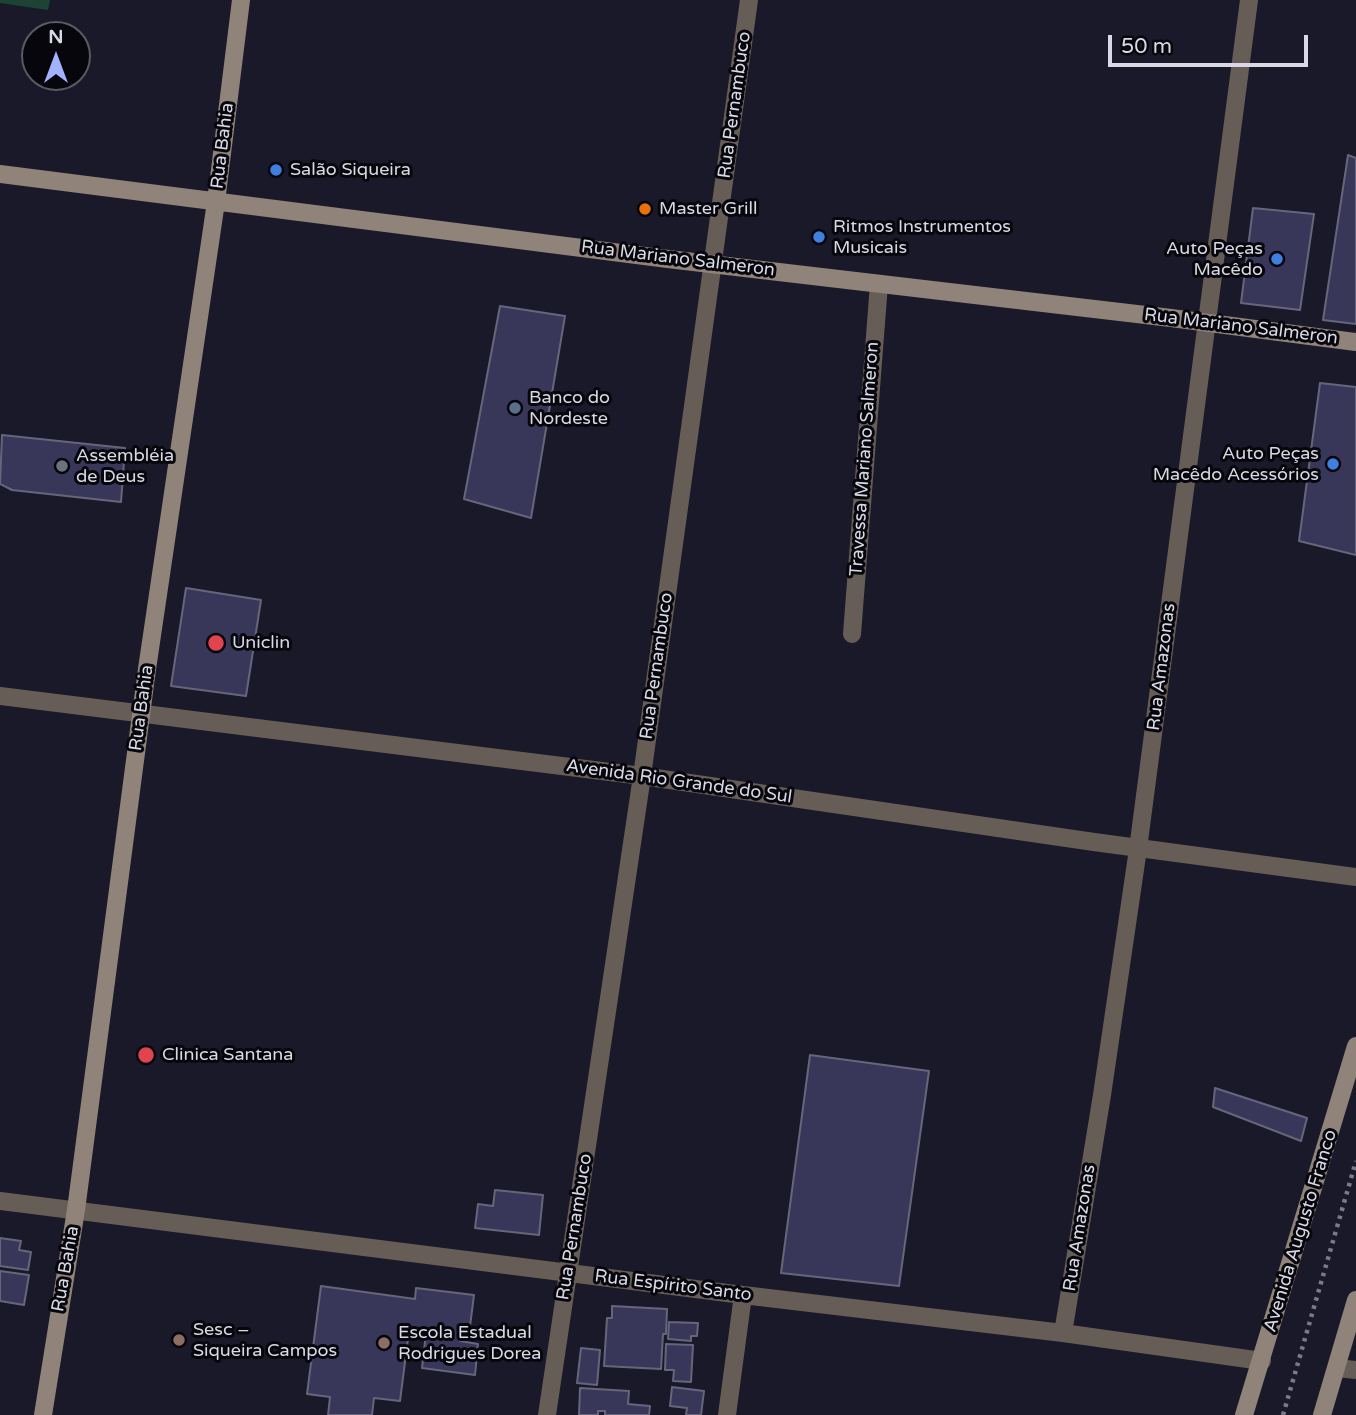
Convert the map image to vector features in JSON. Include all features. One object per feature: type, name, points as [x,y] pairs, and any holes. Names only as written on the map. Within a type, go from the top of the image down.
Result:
[{"type":"main road","name":"Rua Bahia","points":[[43,1415],[76,1210],[141,714],[216,202],[241,0]]},
{"type":"main road","name":"Rua Mariano Salmeron","points":[[0,174],[668,259],[1356,342]]},
{"type":"main road","name":"Avenida Augusto Franco","points":[[1244,1415],[1356,1046]]},
{"type":"main road","points":[[1322,1415],[1356,1300]]},
{"type":"street","name":"Rua Pernambuco","points":[[547,1415],[642,776],[749,0]]},
{"type":"street","name":"Rua Amazonas","points":[[1063,1333],[1138,849],[1250,0]]},
{"type":"street","name":"Travessa Mariano Salmeron","points":[[852,634],[878,284]]},
{"type":"street","name":"Avenida Rio Grande do Sul","points":[[0,696],[642,776],[1138,849],[1356,877]]},
{"type":"street","name":"Rua Espírito Santo","points":[[0,1200],[1262,1360]]},
{"type":"street","points":[[727,1415],[743,1295]]},
{"type":"street","points":[[1337,1368],[1356,1370]]},
{"type":"path","points":[[1283,1415],[1356,1161]]},
{"type":"green space","points":[[0,0],[50,0],[48,10],[0,3]]},
{"type":"building","points":[[1348,155],[1356,158],[1356,324],[1323,320]]},
{"type":"building","name":"Auto Peças Macêdo","points":[[1253,208],[1314,214],[1300,310],[1241,303]]},
{"type":"building","name":"Banco do Nordeste","points":[[500,306],[565,316],[531,518],[464,499]]},
{"type":"building","name":"Auto Peças Macêdo Acessórios","points":[[1320,383],[1356,387],[1356,555],[1299,541]]},
{"type":"building","name":"Assembléia de Deus","points":[[2,435],[125,448],[121,502],[12,490],[0,484]]},
{"type":"building","name":"Uniclin","points":[[186,588],[261,600],[246,696],[171,686]]},
{"type":"building","points":[[810,1055],[929,1071],[899,1286],[781,1273]]},
{"type":"building","points":[[1215,1088],[1307,1118],[1301,1141],[1213,1107]]},
{"type":"building","points":[[495,1190],[543,1195],[539,1235],[475,1228],[478,1204],[493,1206]]},
{"type":"building","points":[[0,1238],[21,1241],[19,1250],[31,1252],[28,1270],[0,1266]]},
{"type":"building","points":[[0,1271],[29,1275],[24,1305],[0,1301]]},
{"type":"building","points":[[321,1286],[415,1299],[416,1288],[474,1295],[469,1334],[461,1332],[460,1341],[478,1344],[475,1375],[422,1368],[426,1333],[409,1331],[400,1401],[374,1398],[372,1415],[328,1415],[330,1397],[307,1394]]},
{"type":"building","points":[[612,1306],[667,1309],[661,1369],[604,1366],[607,1318],[612,1318]]},
{"type":"building","points":[[669,1322],[698,1323],[697,1336],[691,1336],[691,1341],[668,1339]]},
{"type":"building","points":[[666,1344],[693,1345],[691,1382],[673,1381],[674,1370],[665,1370]]},
{"type":"building","points":[[581,1348],[600,1350],[597,1385],[577,1383]]},
{"type":"building","points":[[672,1387],[704,1391],[701,1415],[686,1415],[687,1408],[670,1406]]},
{"type":"building","points":[[580,1388],[629,1391],[628,1404],[650,1406],[649,1415],[605,1415],[605,1411],[598,1411],[598,1415],[579,1415]]},
{"type":"place","name":"Salão Siqueira","points":[[276,170]]},
{"type":"place","name":"Master Grill","points":[[645,209]]},
{"type":"place","name":"Ritmos Instrumentos Musicais","points":[[819,237]]},
{"type":"place","name":"Auto Peças Macêdo","points":[[1277,259]]},
{"type":"place","name":"Banco do Nordeste","points":[[515,408]]},
{"type":"place","name":"Auto Peças Macêdo Acessórios","points":[[1333,464]]},
{"type":"place","name":"Assembléia de Deus","points":[[62,466]]},
{"type":"place","name":"Uniclin","points":[[216,643]]},
{"type":"place","name":"Clinica Santana","points":[[146,1055]]},
{"type":"place","name":"Sesc – Siqueira Campos","points":[[179,1340]]},
{"type":"place","name":"Escola Estadual Rodrigues Dorea","points":[[384,1343]]}]
